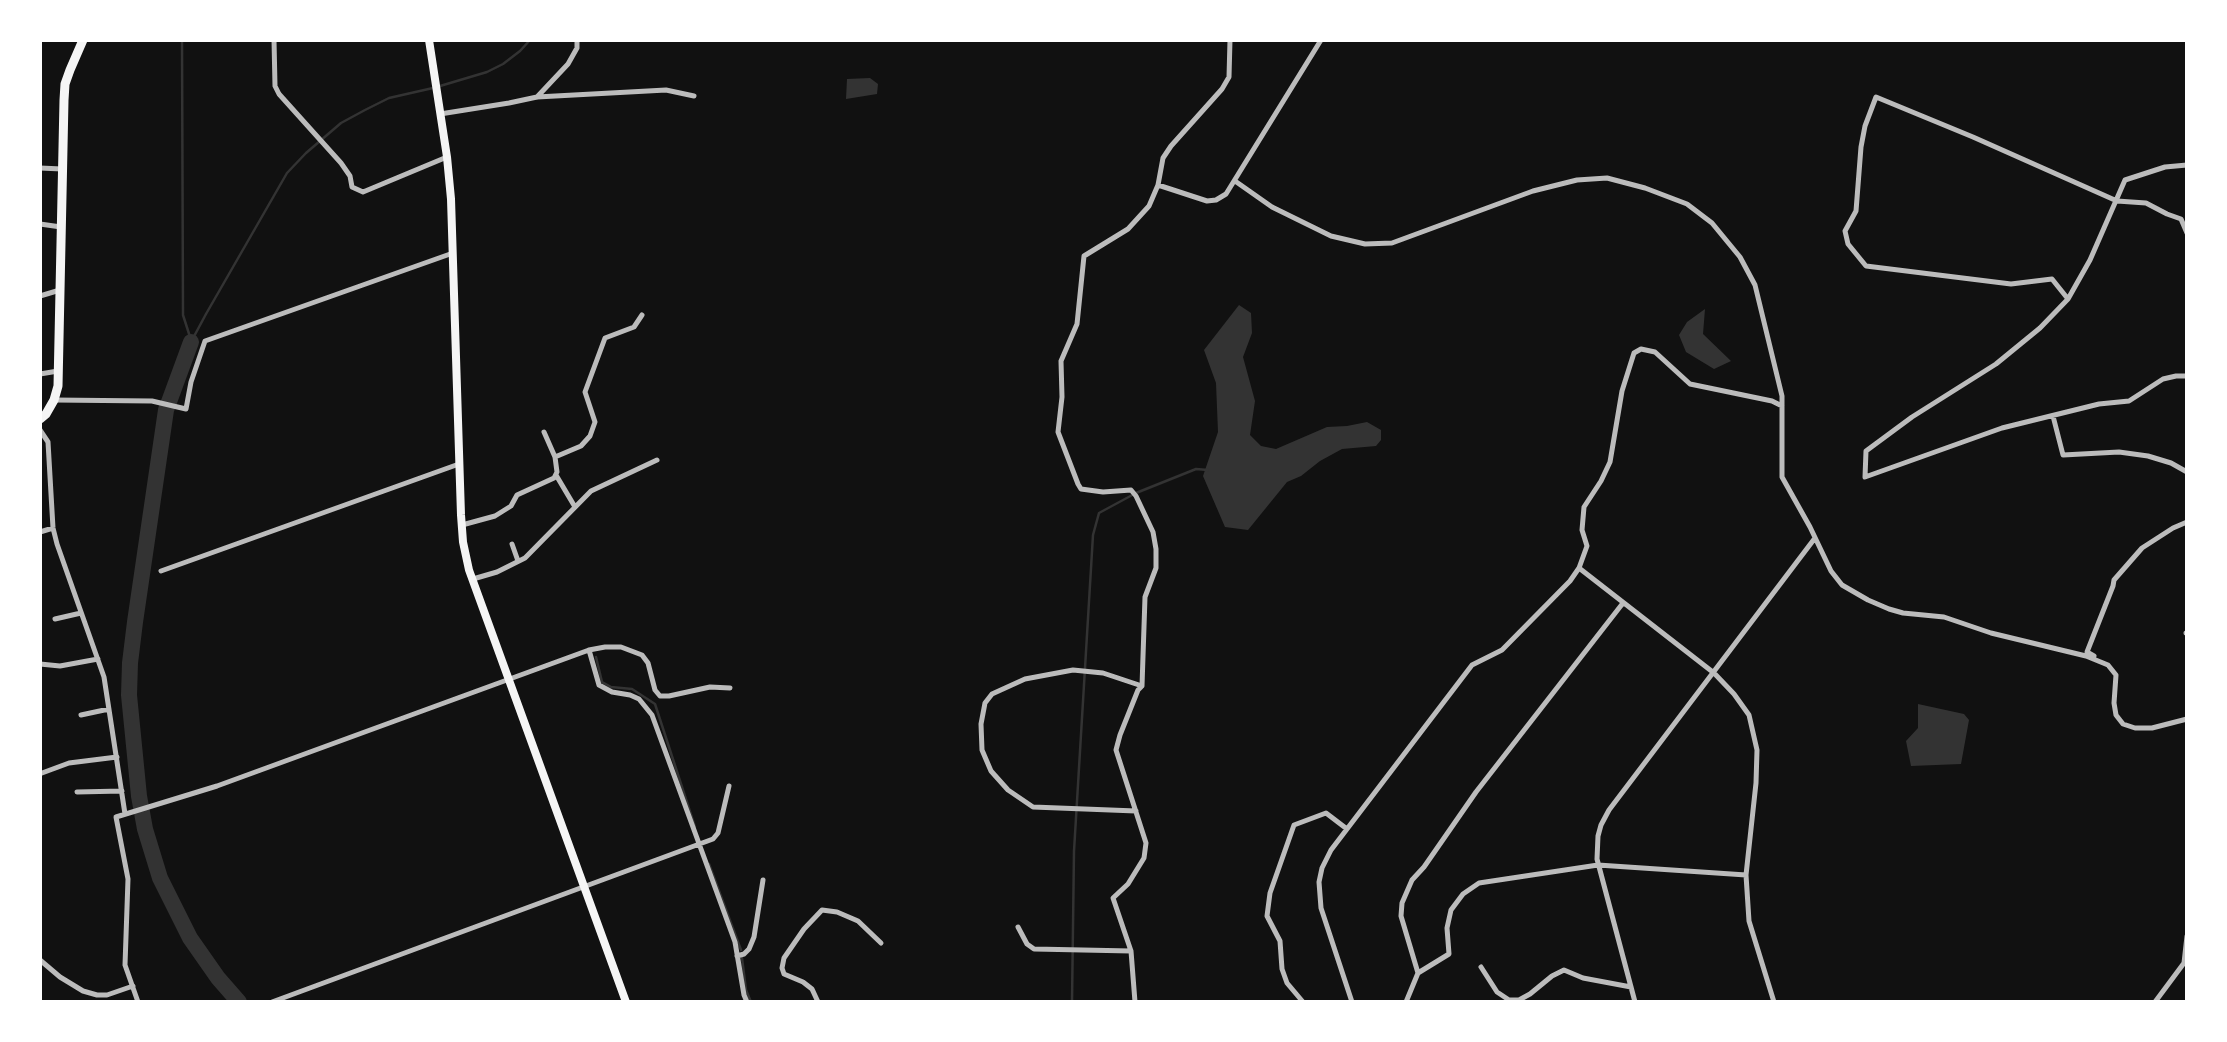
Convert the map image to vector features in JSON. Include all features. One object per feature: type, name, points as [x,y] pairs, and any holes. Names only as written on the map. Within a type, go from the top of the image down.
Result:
[{"type":"main road","points":[[40,419],[54,400],[58,386],[65,84],[83,40]]},
{"type":"main road","points":[[429,40],[447,157],[463,542],[472,579],[625,1002]]},
{"type":"street","points":[[274,40],[275,86],[279,94],[350,176],[352,187],[363,192],[447,157]]},
{"type":"street","points":[[537,97],[568,64],[577,48],[577,40]]},
{"type":"street","points":[[1135,1002],[1131,951],[1113,898],[1128,884],[1144,858],[1146,843],[1116,750],[1120,734],[1142,686],[1145,597],[1156,568],[1156,549],[1153,531],[1131,490],[1103,492],[1081,489],[1078,484],[1058,432],[1062,397],[1061,361],[1077,324],[1084,256],[1128,229],[1149,206],[1163,158],[1222,89],[1229,77],[1230,40]]},
{"type":"street","points":[[1157,185],[1207,201],[1216,200],[1226,194],[1321,40]]},
{"type":"street","points":[[440,114],[537,97],[666,90],[694,96]]},
{"type":"street","points":[[2068,299],[2052,279],[2011,284],[1866,266],[1849,244],[1845,231],[1856,211],[1861,147],[1865,126],[1876,97],[1973,136],[2117,201],[2146,203],[2181,219],[2187,233]]},
{"type":"street","points":[[2187,165],[2165,167],[2125,180],[2090,260],[2068,299],[2040,328],[1996,364],[1912,417],[1866,451],[1865,477],[2002,428],[2099,404],[2129,401],[2163,379],[2187,376]]},
{"type":"street","points":[[40,168],[62,169]]},
{"type":"street","points":[[1235,181],[1272,207],[1331,236],[1365,244],[1392,243],[1532,191],[1577,180],[1607,178],[1687,204],[1712,223],[1740,257],[1755,285],[1782,396],[1782,477],[1830,571],[1842,585],[1881,607],[1903,613],[1944,617],[1991,633],[2061,649],[2108,665]]},
{"type":"street","points":[[40,224],[61,227]]},
{"type":"street","points":[[54,400],[152,401],[186,409],[191,382],[205,341],[453,253]]},
{"type":"street","points":[[40,296],[60,290]]},
{"type":"street","points":[[555,457],[581,446],[590,436],[595,422],[585,392],[605,338],[634,327],[642,315]]},
{"type":"street","points":[[1352,1002],[1318,895],[1322,869],[1331,850],[1472,665],[1502,650],[1570,581],[1579,568],[1587,546],[1582,530],[1584,507],[1610,462],[1623,384],[1634,353],[1641,349],[1654,352],[1690,384],[1772,401],[1782,406]]},
{"type":"street","points":[[40,374],[58,371]]},
{"type":"street","points":[[2053,416],[2063,455],[2119,452],[2148,456],[2171,463],[2187,472]]},
{"type":"street","points":[[40,430],[48,442],[53,528],[104,677],[125,814]]},
{"type":"street","points":[[544,432],[555,457],[556,475],[575,507]]},
{"type":"street","points":[[472,579],[497,572],[526,558],[591,491],[657,460]]},
{"type":"street","points":[[161,571],[459,464]]},
{"type":"street","points":[[461,525],[495,516],[511,506],[517,495],[556,475]]},
{"type":"street","points":[[2187,522],[2142,548],[2114,580],[2087,652],[2108,665],[2116,675],[2114,703],[2116,715],[2123,724],[2135,728],[2152,728],[2187,719]]},
{"type":"street","points":[[40,531],[53,528]]},
{"type":"street","points":[[1635,1002],[1598,865],[1598,836],[1609,810],[1815,538]]},
{"type":"street","points":[[512,544],[518,561]]},
{"type":"street","points":[[1579,568],[1714,673],[1749,715],[1755,740],[1756,783],[1746,875],[1749,921],[1774,1002]]},
{"type":"street","points":[[1418,973],[1401,916],[1402,903],[1412,880],[1476,792],[1623,603]]},
{"type":"street","points":[[55,619],[81,613]]},
{"type":"street","points":[[138,1002],[125,965],[128,879],[116,817],[217,786],[589,650],[621,647],[642,655],[648,663],[655,690],[660,695],[669,696],[710,687],[730,688]]},
{"type":"street","points":[[589,650],[599,685],[612,692],[639,699],[652,715],[734,942],[747,1002]]},
{"type":"street","points":[[40,664],[60,666],[97,659]]},
{"type":"street","points":[[1136,811],[1033,807],[1008,790],[991,771],[982,750],[981,724],[985,703],[992,694],[1025,679],[1073,670],[1103,673],[1142,686]]},
{"type":"street","points":[[80,715],[109,709]]},
{"type":"street","points":[[41,772],[69,763],[117,757]]},
{"type":"street","points":[[272,1002],[712,839],[718,832],[729,786]]},
{"type":"street","points":[[77,792],[122,790]]},
{"type":"street","points":[[1303,1002],[1287,983],[1282,969],[1280,941],[1267,916],[1270,893],[1294,825],[1326,813],[1347,829]]},
{"type":"street","points":[[1406,1002],[1418,973],[1450,954],[1447,928],[1451,909],[1463,894],[1479,883],[1598,865],[1746,875]]},
{"type":"street","points":[[737,956],[749,949],[754,937],[763,880]]},
{"type":"street","points":[[818,1002],[812,989],[784,974],[782,968],[784,958],[804,929],[822,910],[837,912],[858,921],[881,943]]},
{"type":"street","points":[[1018,927],[1027,944],[1034,949],[1131,951]]},
{"type":"street","points":[[2155,1002],[2183,963],[2187,936]]},
{"type":"street","points":[[40,960],[60,977],[90,993],[107,995],[132,986]]},
{"type":"street","points":[[1481,967],[1497,992],[1509,1000],[1520,1000],[1531,994],[1552,976],[1564,970],[1584,978],[1631,987]]},
{"type":"shaded area","points":[[870,78],[878,84],[877,94],[846,99],[847,79]]},
{"type":"shaded area","points":[[1239,305],[1251,313],[1252,333],[1243,357],[1255,401],[1250,435],[1261,446],[1276,449],[1327,427],[1367,422],[1381,430],[1381,440],[1376,446],[1342,449],[1287,482],[1248,530],[1225,527],[1203,476],[1218,432],[1216,383],[1204,350]]},
{"type":"shaded area","points":[[1705,309],[1703,334],[1731,361],[1714,369],[1686,352],[1679,335],[1687,322]]},
{"type":"shaded area","points":[[1918,704],[1964,714],[1969,720],[1961,764],[1911,766],[1906,741],[1918,728]]},
{"type":"waterway","points":[[182,40],[183,315],[191,340]]},
{"type":"waterway","points":[[440,86],[487,72],[503,64],[530,40]]},
{"type":"waterway","points":[[191,342],[287,173],[306,153],[341,123],[365,110],[389,98],[433,88]]},
{"type":"waterway","points":[[191,342],[166,410],[135,622],[129,695],[139,796],[145,829],[160,878],[190,938],[239,1002]]},
{"type":"waterway","points":[[1072,1002],[1074,851],[1093,535],[1099,513],[1136,493],[1196,469],[1208,470]]},
{"type":"waterway","points":[[596,657],[602,682],[611,687],[632,689],[655,704],[695,827]]},
{"type":"waterway","points":[[709,864],[741,950]]},
{"type":"waterway","points":[[742,958],[746,990],[751,1002]]}]
